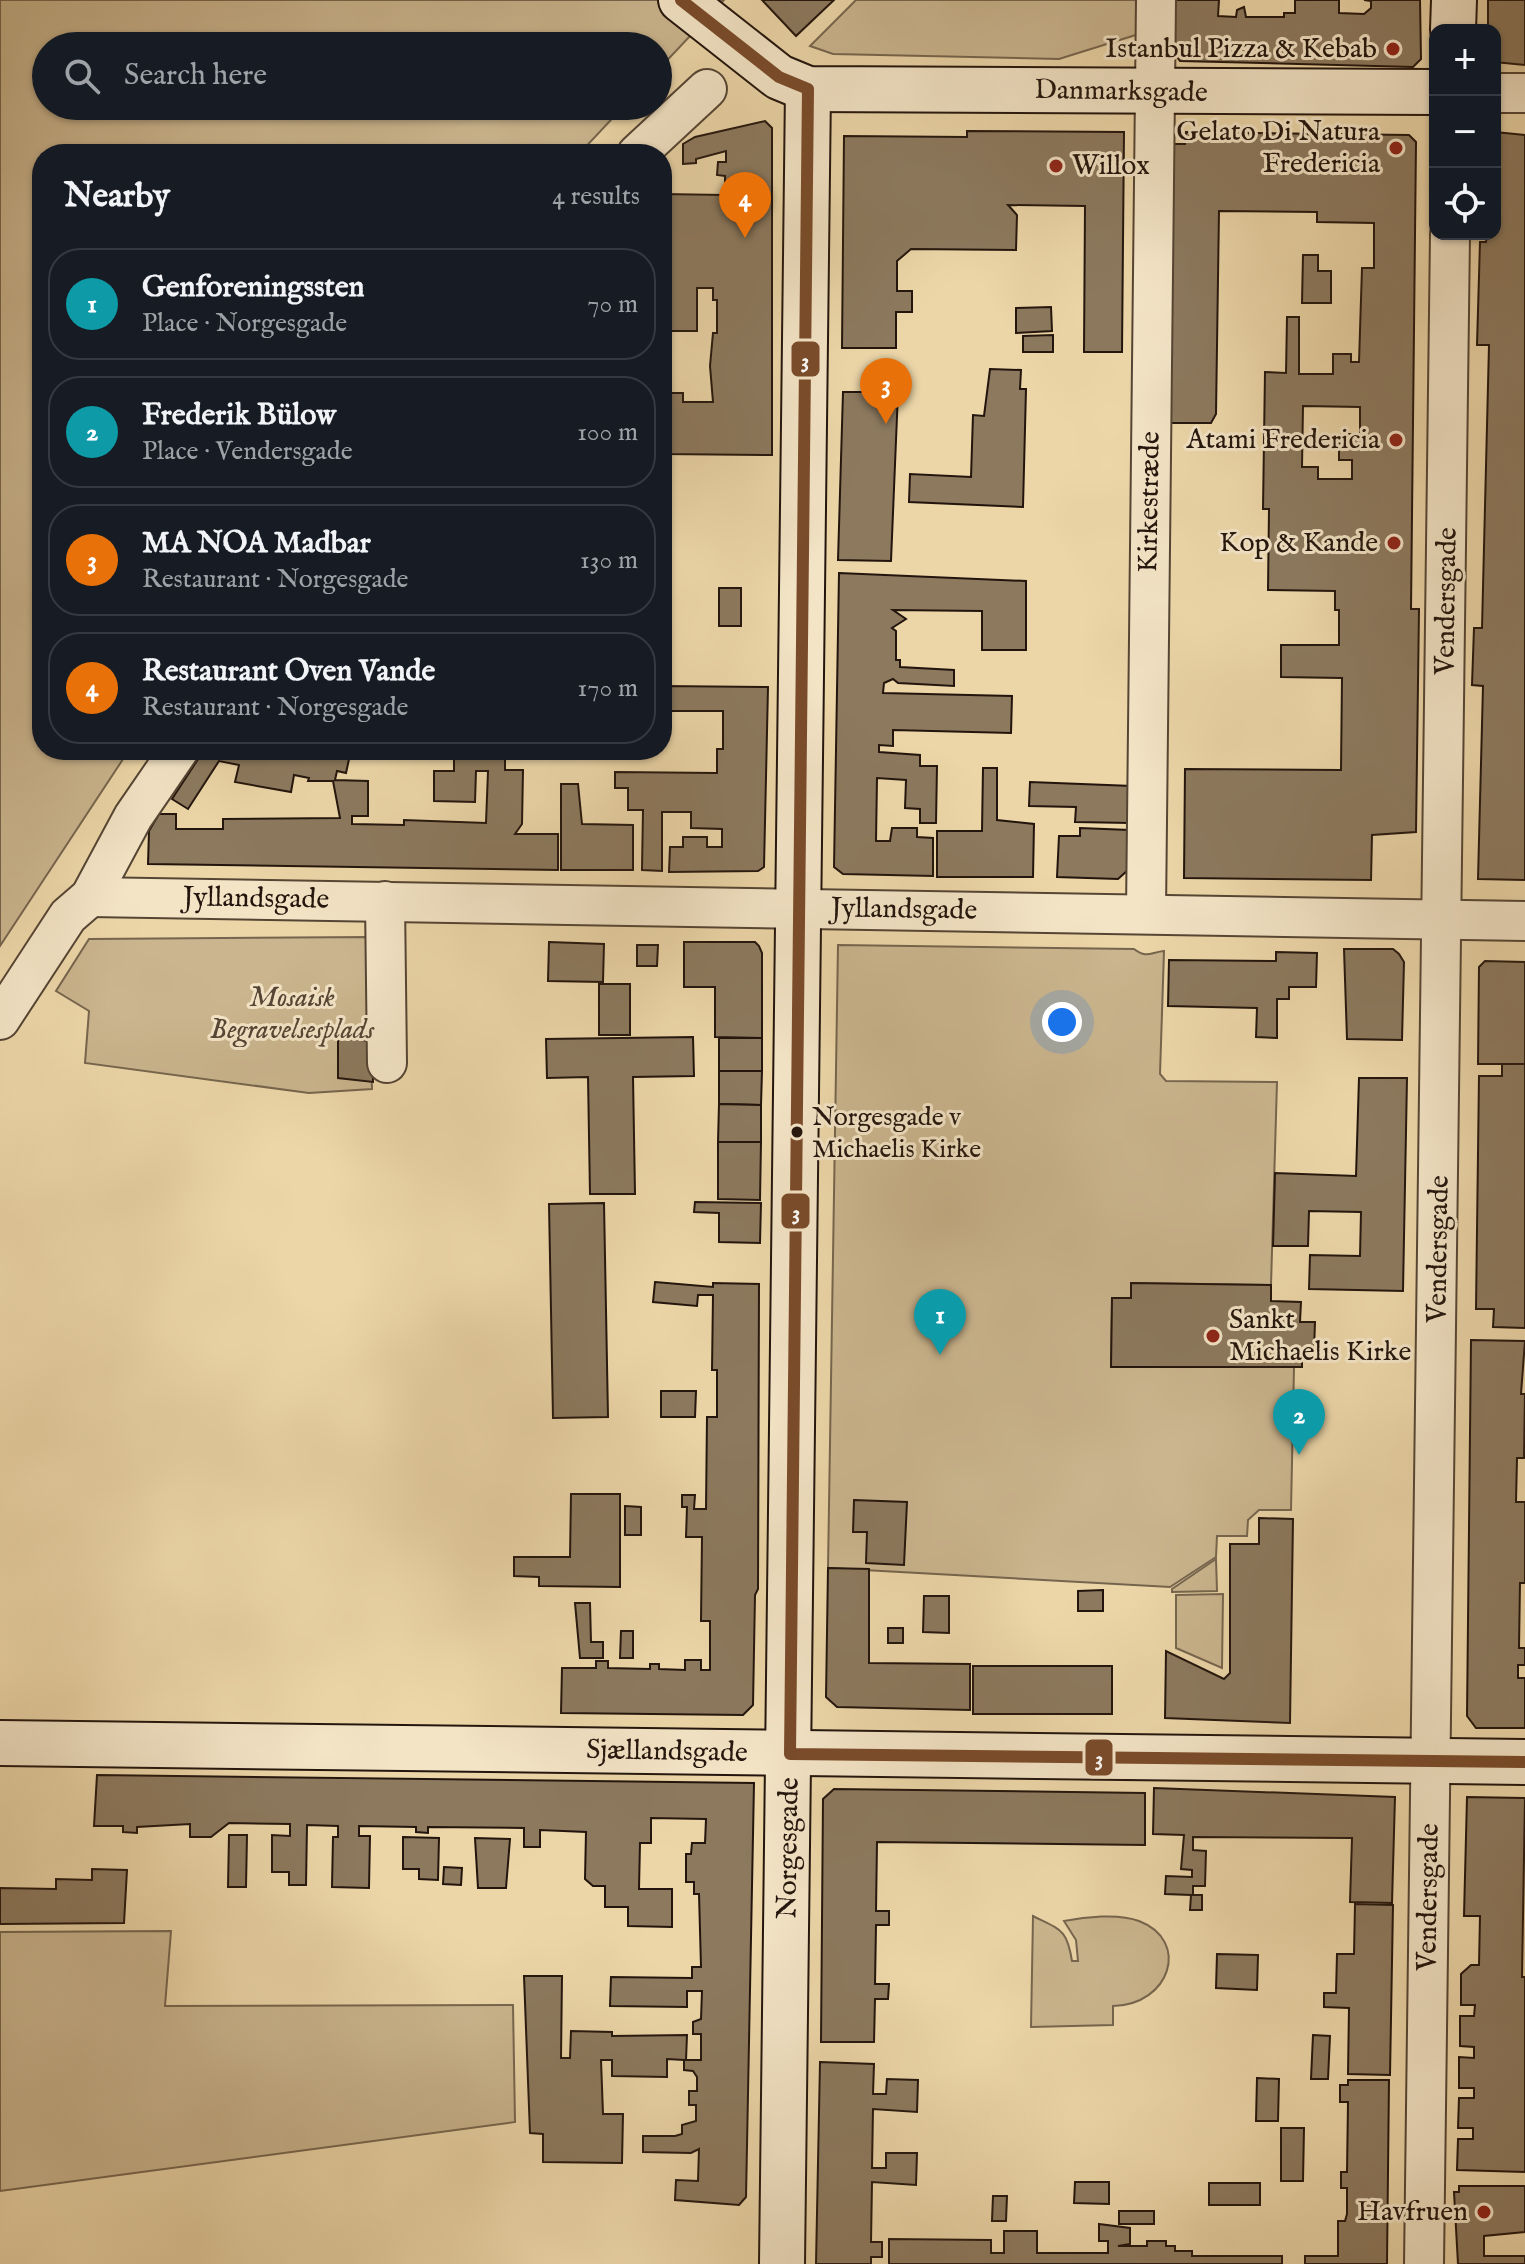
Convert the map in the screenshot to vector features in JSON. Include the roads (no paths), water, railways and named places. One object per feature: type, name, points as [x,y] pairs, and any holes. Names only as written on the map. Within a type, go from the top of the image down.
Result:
[{"type":"street","points":[[681,0],[779,77],[808,89]]},
{"type":"street","name":"Kirkestræde","points":[[1146,912],[1156,0]]},
{"type":"street","points":[[1453,24],[1454,0]]},
{"type":"street","points":[[648,144],[707,89]]},
{"type":"street","name":"Danmarksgade","points":[[808,89],[1429,92]]},
{"type":"street","name":"Norgesgade","points":[[782,2264],[808,89]]},
{"type":"street","points":[[1501,93],[1525,93]]},
{"type":"street","name":"Vendersgade","points":[[1424,2264],[1444,919],[1450,240]]},
{"type":"street","points":[[0,1020],[68,916],[90,897],[133,817],[172,760]]},
{"type":"street","name":"Jyllandsgade","points":[[90,897],[1146,912],[1525,921]]},
{"type":"street","points":[[385,901],[387,1063]]},
{"type":"street","name":"Sjællandsgade","points":[[0,1743],[1525,1762]]},
{"type":"place","name":"Istanbul Pizza & Kebab","points":[[1393,49]]},
{"type":"place","name":"Gelato Di Natura Fredericia","points":[[1396,148]]},
{"type":"place","name":"Willox","points":[[1056,166]]},
{"type":"place","name":"Restaurant Oven Vande","points":[[745,238]]},
{"type":"place","name":"MA NOA Madbar","points":[[886,424]]},
{"type":"place","name":"Atami Fredericia","points":[[1396,440]]},
{"type":"place","name":"Kop & Kande","points":[[1394,543]]},
{"type":"place","name":"Norgesgade v Michaelis Kirke","points":[[797,1132]]},
{"type":"place","name":"Sankt Michaelis Kirke","points":[[1213,1336]]},
{"type":"place","name":"Genforeningssten","points":[[940,1355]]},
{"type":"place","name":"Frederik Bülow","points":[[1299,1455]]},
{"type":"place","name":"Havfruen","points":[[1484,2212]]},
{"type":"park label","name":"Mosaisk Begravelsesplads","points":[[292,1014]]}]
